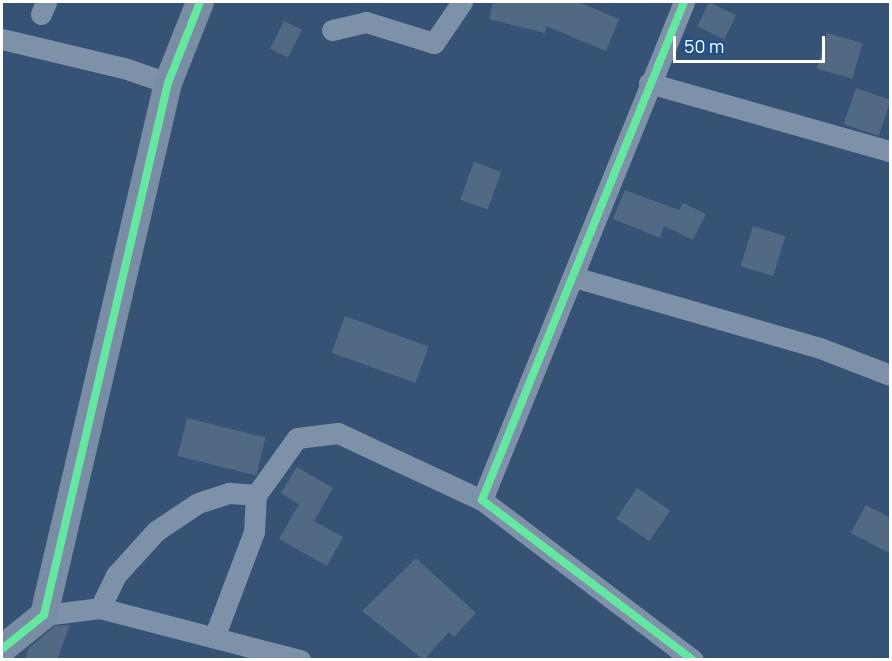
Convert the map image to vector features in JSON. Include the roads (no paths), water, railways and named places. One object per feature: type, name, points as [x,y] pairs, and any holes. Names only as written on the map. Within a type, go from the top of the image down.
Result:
[{"type":"street","points":[[44,615],[168,84],[200,2]]},
{"type":"street","points":[[332,30],[366,22],[434,43],[462,2]]},
{"type":"street","points":[[482,500],[574,277],[649,83],[684,2]]},
{"type":"street","points":[[2,39],[124,68],[168,84]]},
{"type":"street","points":[[649,83],[891,151]]},
{"type":"street","points":[[574,277],[820,348],[891,375]]},
{"type":"street","points":[[215,635],[254,532],[256,495],[297,438],[338,432],[482,500],[693,660]]},
{"type":"street","points":[[100,608],[116,575],[156,531],[198,503],[229,494],[256,495]]},
{"type":"street","points":[[2,649],[44,615],[100,608],[215,635],[300,660]]}]
